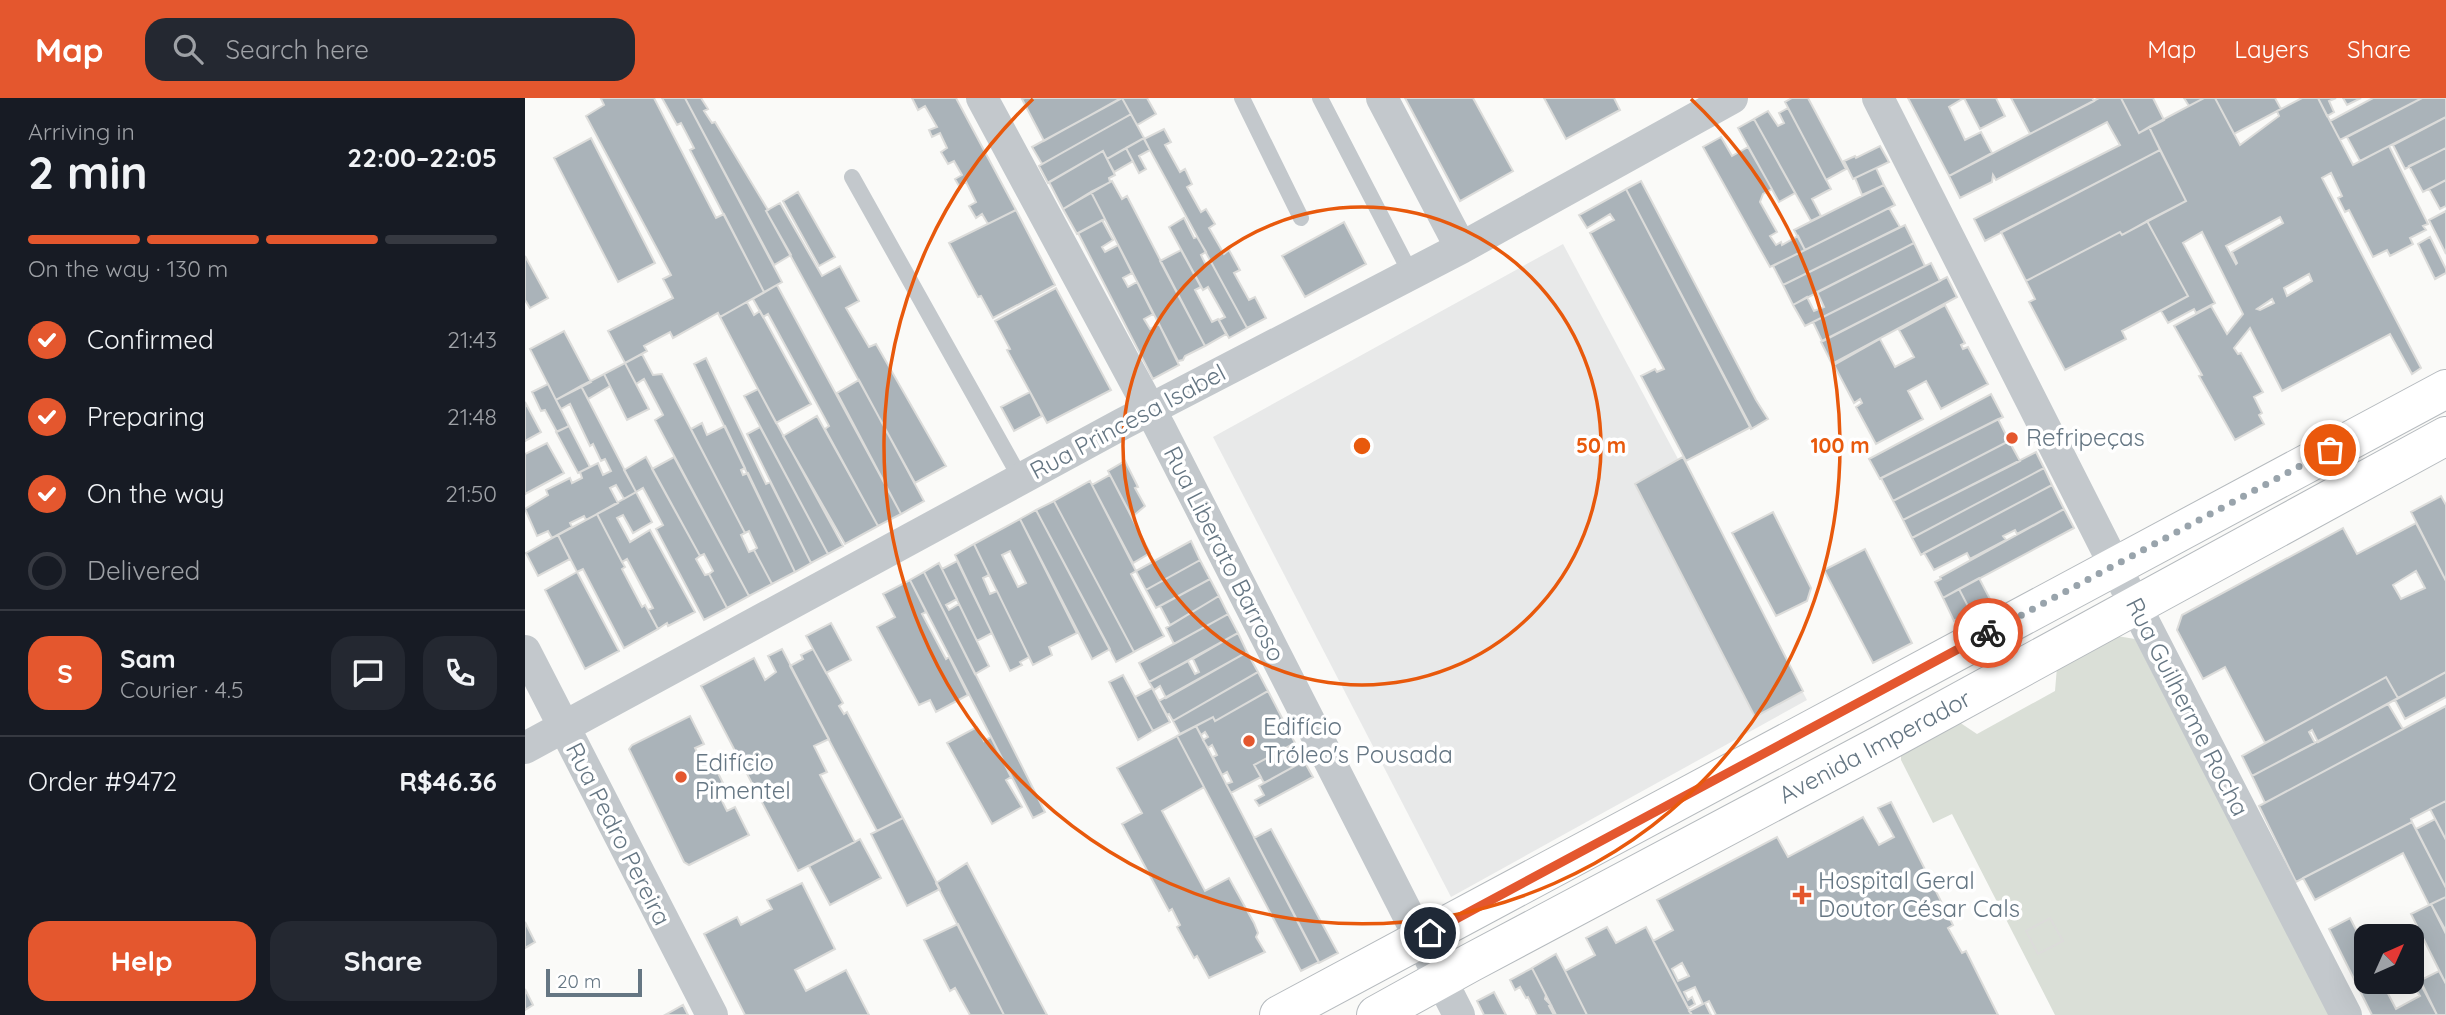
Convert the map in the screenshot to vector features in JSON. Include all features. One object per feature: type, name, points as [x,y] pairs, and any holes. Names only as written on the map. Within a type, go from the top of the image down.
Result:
[{"type":"main road","name":"Avenida Imperador","points":[[1279,1015],[2446,388]]},
{"type":"main road","name":"Avenida Imperador","points":[[1376,1015],[1882,744],[2446,436]]},
{"type":"street","name":"Rua Liberato Barroso","points":[[982,98],[1150,409],[1459,1015]]},
{"type":"street","points":[[1382,98],[1461,248]]},
{"type":"street","name":"Rua Princesa Isabel","points":[[525,748],[1150,409],[1461,248],[1732,98]]},
{"type":"street","name":"Rua Guilherme Rocha","points":[[1878,98],[2346,1015]]},
{"type":"street","name":"Rua Pedro Pereira","points":[[525,651],[712,1015]]},
{"type":"lane","points":[[1242,98],[1301,218]]},
{"type":"lane","points":[[1320,98],[1411,274]]},
{"type":"lane","points":[[852,177],[1021,479]]},
{"type":"shaded area","points":[[1563,244],[1807,700],[1451,897],[1213,437]]},
{"type":"shaded area","points":[[2117,636],[2135,639],[2330,1015],[2055,1015],[1952,814],[1933,823],[1901,760],[1901,755],[1956,720],[1977,734],[2055,691],[2057,667]]},
{"type":"building","points":[[654,98],[716,218],[724,214],[764,292],[720,317],[718,313],[673,338],[670,332],[644,346],[647,351],[625,363],[608,331],[673,298],[663,279],[671,275],[586,116],[604,105],[601,99]]},
{"type":"building","points":[[662,98],[685,98],[782,282],[764,292],[690,150],[694,148],[681,123],[677,125]]},
{"type":"building","points":[[685,98],[701,98],[708,109],[704,111],[712,123],[715,122],[768,210],[766,211],[791,255],[774,265]]},
{"type":"building","points":[[912,98],[956,98],[1016,210],[988,224],[982,214],[976,218],[969,206],[976,202],[966,182],[959,186],[955,179],[962,175],[954,161],[948,164],[941,152],[947,148],[940,133],[932,137],[929,130],[937,127],[925,106],[918,110]]},
{"type":"building","points":[[1121,98],[1044,141],[1022,99]]},
{"type":"building","points":[[1122,98],[1147,98],[1156,114],[1137,125]]},
{"type":"building","points":[[1122,98],[1131,114],[1042,164],[1032,147]]},
{"type":"building","points":[[1405,98],[1473,98],[1513,171],[1460,201]]},
{"type":"building","points":[[1544,98],[1614,98],[1620,110],[1566,139]]},
{"type":"building","points":[[1792,98],[1808,98],[1846,169],[1826,180],[1785,102]]},
{"type":"building","points":[[1908,98],[1964,98],[1949,107],[1965,140],[1981,132],[1992,153],[1949,176]]},
{"type":"building","points":[[1964,98],[1996,98],[2005,116],[1980,129]]},
{"type":"building","points":[[2011,98],[2092,98],[2094,101],[2030,134]]},
{"type":"building","points":[[2099,98],[2121,98],[2139,133],[2149,127],[2160,150],[1985,241],[1974,219],[2120,145],[2107,122],[1996,180],[1993,175],[1992,182],[1960,198],[1949,176]]},
{"type":"building","points":[[2121,98],[2153,98],[2164,120],[2139,133]]},
{"type":"building","points":[[2184,98],[2204,98],[2189,106]]},
{"type":"building","points":[[2204,98],[2215,98],[2240,145],[2279,116],[2277,111],[2302,98],[2318,98],[2353,165],[2389,146],[2428,224],[2423,226],[2426,230],[2410,238],[2413,244],[2390,256],[2387,250],[2373,257],[2349,210],[2345,212],[2338,198],[2342,196],[2331,173],[2322,178],[2421,368],[2412,374],[2390,334],[2282,391],[2250,328],[2234,348],[2238,354],[2241,353],[2263,392],[2254,397],[2264,424],[2235,440],[2174,326],[2211,306],[2227,334],[2243,314],[2202,232],[2183,243],[2215,303],[2196,313],[2194,309],[2168,323],[2161,311],[2188,296],[2147,221],[2186,201],[2149,127]],"holes":[[[2280,217],[2283,223],[2232,252],[2236,264],[2226,246]],[[2309,274],[2312,281],[2287,296],[2284,288]],[[2272,299],[2274,303],[2257,309]]]},
{"type":"building","points":[[2215,98],[2275,98],[2281,109],[2234,134]]},
{"type":"building","points":[[2318,98],[2336,98],[2329,101],[2334,112],[2327,116]]},
{"type":"building","points":[[2343,98],[2361,98],[2347,105]]},
{"type":"building","points":[[2373,98],[2422,98],[2340,140],[2330,121]]},
{"type":"building","points":[[2422,98],[2446,98],[2446,117],[2360,161],[2347,137]]},
{"type":"building","points":[[1788,108],[1831,189],[1812,199],[1821,216],[1811,221],[1754,119],[1768,111],[1778,126],[1784,123],[1779,113]]},
{"type":"building","points":[[1131,114],[1144,138],[1107,159],[1103,151],[1048,183],[1039,166]]},
{"type":"building","points":[[2446,117],[2446,148],[2405,169],[2393,145]]},
{"type":"building","points":[[1754,119],[1795,193],[1779,202],[1738,128]]},
{"type":"building","points":[[1164,129],[1171,142],[1165,145],[1180,172],[1185,169],[1192,184],[1187,187],[1201,212],[1206,209],[1215,224],[1209,228],[1224,254],[1229,250],[1240,270],[1234,273],[1249,300],[1255,297],[1266,318],[1247,328],[1144,139]]},
{"type":"building","points":[[1721,137],[1732,156],[1748,147],[1772,189],[1763,194],[1760,202],[1777,232],[1770,236],[1776,245],[1781,242],[1782,245],[1798,236],[1805,250],[1770,267],[1703,147]]},
{"type":"building","points":[[591,138],[655,263],[618,282],[554,158]]},
{"type":"building","points":[[1144,138],[1150,150],[1139,156],[1146,169],[1139,173],[1126,148]]},
{"type":"building","points":[[1880,146],[1889,162],[1853,179],[1844,161]]},
{"type":"building","points":[[1126,148],[1133,161],[1114,172],[1107,159]]},
{"type":"building","points":[[2446,148],[2446,180],[2423,192],[2409,166]]},
{"type":"building","points":[[2160,150],[2186,201],[2026,281],[2001,232]]},
{"type":"building","points":[[1103,151],[1115,175],[1109,178],[1110,182],[1063,209],[1049,182]]},
{"type":"building","points":[[1876,168],[1884,185],[1862,195],[1855,178]]},
{"type":"building","points":[[2446,180],[2446,206],[2440,209],[2429,189]]},
{"type":"building","points":[[1112,181],[1122,199],[1127,196],[1205,346],[1185,356],[1183,360],[1178,361],[1091,192]]},
{"type":"building","points":[[1641,181],[1768,419],[1751,429],[1626,189]]},
{"type":"building","points":[[1884,185],[1895,205],[1805,250],[1794,230]]},
{"type":"building","points":[[1626,189],[1751,427],[1686,461],[1641,376],[1655,369],[1657,372],[1664,369],[1590,233],[1614,220],[1610,214],[1587,228],[1579,215]]},
{"type":"building","points":[[798,192],[835,257],[819,266],[783,201]]},
{"type":"building","points":[[1091,192],[1105,219],[1077,234],[1063,209]]},
{"type":"building","points":[[780,203],[822,276],[840,266],[859,301],[846,308],[869,347],[876,344],[946,466],[915,483],[766,211]]},
{"type":"building","points":[[1889,208],[1900,227],[1783,285],[1773,266]]},
{"type":"building","points":[[1016,210],[1055,285],[993,318],[981,296],[978,297],[949,243]]},
{"type":"building","points":[[2446,211],[2446,254],[2429,220]]},
{"type":"building","points":[[1184,218],[1194,238],[1197,237],[1206,252],[1201,255],[1206,265],[1211,262],[1247,328],[1229,338],[1219,320],[1225,317],[1208,287],[1203,290],[1169,227]]},
{"type":"building","points":[[1102,220],[1113,240],[1102,247],[1105,252],[1118,245],[1132,273],[1123,278],[1128,287],[1137,282],[1153,314],[1144,319],[1150,329],[1159,324],[1179,365],[1153,379],[1078,233]]},
{"type":"building","points":[[2147,221],[2188,296],[2122,331],[2126,339],[2065,370],[2029,302],[2035,299],[2026,281],[2120,232],[2122,235]]},
{"type":"building","points":[[1344,222],[1366,264],[1305,297],[1282,256]]},
{"type":"building","points":[[1905,225],[1914,243],[1793,305],[1783,285]]},
{"type":"building","points":[[2430,237],[2446,269],[2446,273],[2435,279],[2418,244]]},
{"type":"building","points":[[1914,243],[1925,266],[1805,326],[1793,305],[1807,297],[1814,311],[1824,307],[1817,292]]},
{"type":"building","points":[[1181,250],[1201,287],[1195,290],[1212,322],[1218,319],[1226,334],[1205,346],[1160,261]]},
{"type":"building","points":[[525,256],[548,298],[530,308],[525,300]]},
{"type":"building","points":[[1931,263],[1940,281],[1822,341],[1813,322]]},
{"type":"building","points":[[1947,277],[1957,297],[1832,364],[1821,342]]},
{"type":"building","points":[[777,285],[901,514],[878,526],[825,429],[829,426],[768,314],[763,317],[753,299]]},
{"type":"building","points":[[1056,288],[1111,390],[1047,423],[1007,350],[1010,349],[995,321]]},
{"type":"building","points":[[747,302],[754,315],[760,311],[811,404],[776,423],[720,317]]},
{"type":"building","points":[[1945,305],[1965,343],[1961,345],[1963,349],[1968,347],[1988,384],[1941,409],[1926,381],[1908,391],[1923,419],[1876,444],[1856,407],[1862,403],[1860,399],[1854,403],[1834,365],[1880,339],[1895,367],[1914,357],[1899,330]]},
{"type":"building","points":[[564,331],[591,382],[556,400],[530,349]]},
{"type":"building","points":[[642,354],[653,375],[662,374],[745,533],[741,535],[749,552],[754,550],[772,584],[749,596],[655,420],[663,415],[644,379],[636,384],[625,363]]},
{"type":"building","points":[[706,358],[766,484],[770,482],[811,563],[795,572],[694,364]]},
{"type":"building","points":[[625,363],[649,409],[627,420],[604,374]]},
{"type":"building","points":[[604,374],[610,386],[588,399],[581,386]]},
{"type":"building","points":[[859,380],[924,501],[901,514],[837,393]]},
{"type":"building","points":[[548,384],[569,426],[557,432],[545,410],[541,411],[532,392]]},
{"type":"building","points":[[581,386],[636,492],[624,499],[616,485],[610,488],[618,503],[586,520],[584,516],[570,523],[572,527],[552,538],[548,531],[537,536],[525,509],[548,495],[546,490],[570,478],[572,483],[582,478],[580,472],[598,463],[603,475],[611,471],[605,459],[601,461],[593,444],[590,446],[570,404],[561,409],[556,400]]},
{"type":"building","points":[[758,389],[843,546],[828,554],[744,396]]},
{"type":"building","points":[[1030,392],[1042,416],[1014,431],[1001,407]]},
{"type":"building","points":[[1991,394],[2003,417],[1880,479],[1869,459]]},
{"type":"building","points":[[525,402],[541,432],[525,441]]},
{"type":"building","points":[[817,416],[878,526],[845,544],[783,436]]},
{"type":"building","points":[[1998,419],[2009,441],[1893,501],[1881,478]]},
{"type":"building","points":[[702,423],[707,435],[725,426],[745,468],[741,470],[743,475],[748,473],[795,572],[772,584],[754,550],[757,548],[749,531],[745,533],[691,429]]},
{"type":"building","points":[[569,426],[590,467],[578,473],[556,432]]},
{"type":"building","points":[[760,427],[828,554],[811,563],[747,434]]},
{"type":"building","points":[[2009,441],[2020,461],[1903,520],[1893,501]]},
{"type":"building","points":[[547,443],[564,473],[525,494],[525,454]]},
{"type":"building","points":[[2036,452],[2044,468],[1912,538],[1903,520]]},
{"type":"building","points":[[646,457],[700,556],[696,559],[705,575],[709,574],[727,608],[704,620],[656,529],[663,525],[643,488],[636,492],[624,470]]},
{"type":"building","points":[[674,457],[749,596],[727,608],[709,574],[713,571],[704,554],[700,556],[652,469]]},
{"type":"building","points":[[1683,457],[1803,691],[1755,717],[1635,484]]},
{"type":"building","points":[[1125,461],[1145,506],[1132,517],[1108,471]]},
{"type":"building","points":[[2044,468],[2052,485],[1921,555],[1912,538]]},
{"type":"building","points":[[1110,475],[1150,553],[1133,563],[1092,485]]},
{"type":"building","points":[[1090,481],[1136,571],[1131,574],[1164,636],[1134,652],[1054,501]]},
{"type":"building","points":[[2052,485],[2064,509],[2017,534],[2015,530],[2003,536],[2006,540],[1970,559],[1967,553],[1934,570],[1924,553]]},
{"type":"building","points":[[636,492],[652,522],[633,533],[623,515],[617,518],[630,542],[650,530],[695,612],[658,629],[648,610],[653,608],[627,559],[622,562],[597,514]]},
{"type":"building","points":[[2441,496],[2446,505],[2446,581],[2411,512]]},
{"type":"building","points":[[1054,501],[1134,652],[1116,662],[1036,510]]},
{"type":"building","points":[[2064,509],[2074,528],[1943,598],[1935,582],[1941,579],[1940,577]]},
{"type":"building","points":[[1036,510],[1110,649],[1092,659],[1020,519]]},
{"type":"building","points":[[1773,512],[1811,588],[1807,601],[1776,616],[1732,533]]},
{"type":"building","points":[[597,514],[625,567],[622,569],[642,607],[645,605],[658,629],[624,648],[583,569],[577,572],[558,535]]},
{"type":"building","points":[[1020,519],[1077,633],[1049,647],[1052,655],[1033,665],[974,544]],"holes":[[[1010,551],[1026,583],[1018,587],[1002,555]]]},
{"type":"building","points":[[2416,523],[2446,581],[2446,672],[2398,698],[2386,677],[2265,743],[2225,667],[2203,679],[2177,630],[2182,615],[2343,528],[2357,554]],"holes":[[[2416,571],[2425,588],[2401,599],[2393,585]]]},
{"type":"building","points":[[558,535],[570,559],[538,576],[526,553]]},
{"type":"building","points":[[1191,541],[1200,560],[1146,590],[1136,571]]},
{"type":"building","points":[[974,544],[989,575],[983,578],[990,594],[997,591],[1029,657],[1020,662],[1022,665],[1010,671],[955,555]]},
{"type":"building","points":[[1865,549],[1912,643],[1873,663],[1824,570]]},
{"type":"building","points":[[1200,560],[1210,579],[1156,608],[1146,590]]},
{"type":"building","points":[[957,561],[992,633],[977,641],[942,569]]},
{"type":"building","points":[[939,563],[957,599],[946,605],[949,610],[959,604],[989,666],[975,674],[924,572]]},
{"type":"building","points":[[577,572],[619,651],[585,669],[545,590]]},
{"type":"building","points":[[924,572],[1045,812],[1033,818],[910,580]]},
{"type":"building","points":[[1979,578],[1991,601],[1971,612],[1959,589]]},
{"type":"building","points":[[1210,579],[1219,596],[1170,625],[1160,606]]},
{"type":"building","points":[[910,580],[926,612],[922,614],[946,659],[949,657],[968,695],[936,712],[930,700],[919,705],[877,627],[895,617],[883,594]]},
{"type":"building","points":[[1959,589],[1971,612],[1954,621],[1943,598]]},
{"type":"building","points":[[1219,596],[1228,614],[1174,644],[1166,628]]},
{"type":"building","points":[[1228,614],[1238,633],[1149,682],[1139,663]]},
{"type":"building","points":[[831,623],[851,660],[826,673],[806,636]]},
{"type":"building","points":[[1238,633],[1247,652],[1166,698],[1160,686],[1154,690],[1149,682],[1188,661],[1195,674],[1199,672],[1193,659]]},
{"type":"building","points":[[782,649],[829,739],[814,746],[827,772],[820,775],[855,842],[798,871],[701,686],[754,658],[765,680],[776,672],[768,656]]},
{"type":"building","points":[[813,649],[843,703],[839,706],[844,714],[847,712],[903,818],[877,831],[790,666],[803,659],[801,655]]},
{"type":"building","points":[[1247,652],[1258,672],[1173,721],[1169,714],[1167,715],[1159,701]]},
{"type":"building","points":[[1258,672],[1268,691],[1215,721],[1213,717],[1180,734],[1173,721]]},
{"type":"building","points":[[2446,672],[2446,697],[2405,719],[2395,700]]},
{"type":"building","points":[[1123,675],[1153,731],[1138,740],[1109,682]]},
{"type":"building","points":[[2386,677],[2398,698],[2318,742],[2312,730],[2309,732],[2315,743],[2252,776],[2242,756]]},
{"type":"building","points":[[1152,688],[1170,722],[1153,731],[1135,697]]},
{"type":"building","name":"Edifício Tróleo's Pousada","points":[[1268,691],[1295,743],[1254,765],[1261,777],[1231,793],[1226,784],[1232,782],[1227,772],[1222,775],[1213,757],[1217,755],[1212,745],[1208,748],[1203,740],[1208,737],[1205,732],[1201,735],[1196,726],[1213,717],[1215,721]]},
{"type":"building","points":[[2388,704],[2403,729],[2265,803],[2252,776]]},
{"type":"building","points":[[2446,706],[2446,801],[2411,819],[2412,822],[2296,882],[2259,806]]},
{"type":"building","name":"Edifício Pimentel","points":[[690,716],[704,744],[695,748],[701,760],[710,757],[728,793],[720,797],[727,811],[735,807],[749,835],[689,865],[684,862],[629,749]]},
{"type":"building","points":[[1196,726],[1319,962],[1301,971],[1177,736]]},
{"type":"building","points":[[977,727],[984,741],[991,737],[1011,777],[1006,780],[1022,807],[992,824],[947,743]]},
{"type":"building","points":[[1177,736],[1204,787],[1162,811],[1205,891],[1229,878],[1254,923],[1258,933],[1256,937],[1265,952],[1209,978],[1197,956],[1194,958],[1177,927],[1180,925],[1172,909],[1169,911],[1122,824],[1142,813],[1117,768]]},
{"type":"building","points":[[1295,743],[1304,761],[1264,783],[1254,765]]},
{"type":"building","points":[[1304,761],[1313,777],[1259,806],[1255,800],[1264,795],[1259,786]]},
{"type":"building","points":[[2446,801],[2446,840],[2430,809]]},
{"type":"building","name":"Hospital Geral Doutor César Cals","points":[[1891,802],[1953,925],[1948,928],[1962,953],[1966,951],[1998,1015],[1716,1015],[1709,1001],[1705,1003],[1711,1015],[1692,1015],[1689,1011],[1703,1004],[1695,987],[1684,992],[1688,1000],[1692,997],[1695,1004],[1688,1008],[1653,941],[1673,930],[1657,900],[1777,837],[1788,857],[1863,817],[1879,845],[1894,837],[1878,808]],"holes":[[[1682,963],[1689,976],[1678,981],[1672,969]]]},
{"type":"building","points":[[903,818],[940,889],[907,906],[871,834]]},
{"type":"building","points":[[2435,819],[2446,840],[2446,888],[2416,829]]},
{"type":"building","points":[[2412,822],[2446,888],[2446,897],[2429,905],[2403,853],[2315,900],[2303,878]]},
{"type":"building","points":[[1271,829],[1338,953],[1319,963],[1254,838]]},
{"type":"building","points":[[860,839],[881,878],[830,905],[809,866]]},
{"type":"building","points":[[967,863],[1047,1015],[1004,1015],[936,883]]},
{"type":"building","points":[[802,883],[835,949],[795,970],[806,991],[846,970],[869,1015],[745,1015],[704,934],[737,917],[741,925],[772,909],[767,900]]},
{"type":"building","points":[[2446,897],[2446,931],[2431,904]]},
{"type":"building","points":[[2431,904],[2446,934],[2446,984],[2424,940],[2424,924],[2416,924],[2411,914]]},
{"type":"building","points":[[2050,918],[2063,941],[2038,954],[2026,931]]},
{"type":"building","points":[[2050,918],[2063,941],[2038,954],[2026,931]]},
{"type":"building","points":[[2350,918],[2354,926],[2354,979],[2329,929]]},
{"type":"building","points":[[525,922],[535,942],[525,948]]},
{"type":"building","points":[[958,924],[1004,1015],[970,1015],[955,988],[950,991],[924,940]]},
{"type":"building","points":[[1607,927],[1616,943],[1646,927],[1692,1015],[1587,1015],[1565,971],[1595,955],[1586,938]]},
{"type":"building","points":[[1556,954],[1587,1015],[1556,1015],[1532,968]]},
{"type":"building","points":[[1532,968],[1554,1015],[1537,1015],[1528,997],[1526,998],[1520,987],[1515,990],[1510,980]]},
{"type":"building","points":[[2439,971],[2446,984],[2446,1015],[2437,1015],[2424,990],[2424,978]]},
{"type":"building","points":[[2424,988],[2437,1015],[2372,1015],[2362,994],[2388,994],[2396,1009],[2420,996],[2419,994],[2424,994]]},
{"type":"building","points":[[525,989],[533,1005],[525,1010]]},
{"type":"building","points":[[1494,992],[1506,1015],[1484,1015],[1477,1001]]},
{"type":"building","points":[[683,1005],[688,1015],[665,1015]]},
{"type":"way so far","points":[[1988,633],[2330,450]]},
{"type":"place","name":"Refripeças","points":[[2012,438]]},
{"type":"place","name":"Edifício Tróleo's Pousada","points":[[1249,741]]},
{"type":"place","name":"Edifício Pimentel","points":[[681,777]]},
{"type":"place","name":"Hospital Geral Doutor César Cals","points":[[1802,895]]},
{"type":"route","points":[[1430,933],[1988,633]]}]
